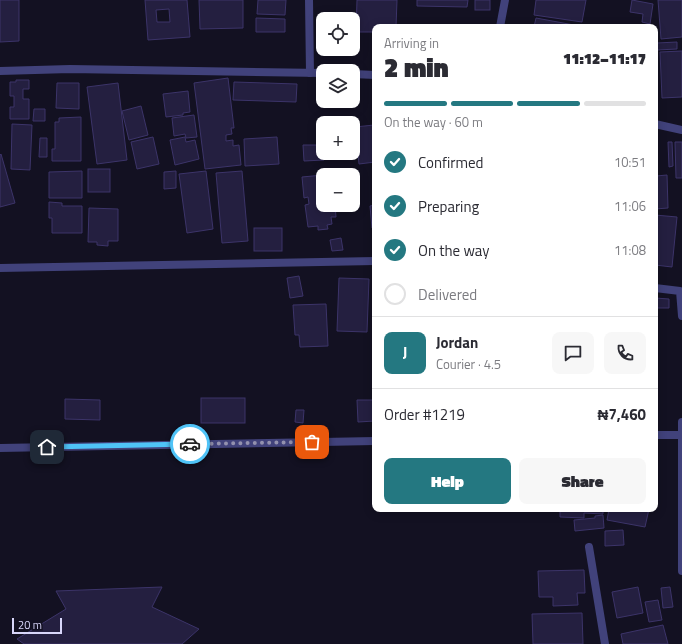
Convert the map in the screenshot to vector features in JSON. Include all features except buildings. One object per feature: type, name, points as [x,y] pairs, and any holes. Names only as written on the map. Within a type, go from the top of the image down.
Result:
[{"type":"street","points":[[309,0],[310,73]]},
{"type":"street","points":[[501,24],[505,0]]},
{"type":"street","points":[[0,71],[70,69],[316,73]]},
{"type":"street","points":[[360,74],[372,75]]},
{"type":"street","points":[[658,125],[682,130]]},
{"type":"street","points":[[0,268],[372,261]]},
{"type":"street","points":[[658,288],[680,291],[682,316]]},
{"type":"street","points":[[682,422],[682,571]]},
{"type":"street","points":[[658,435],[681,435]]},
{"type":"street","points":[[0,448],[372,441]]},
{"type":"street","points":[[589,547],[605,644]]},
{"type":"way so far","points":[[190,444],[312,442]]},
{"type":"route","points":[[47,447],[190,444]]}]
